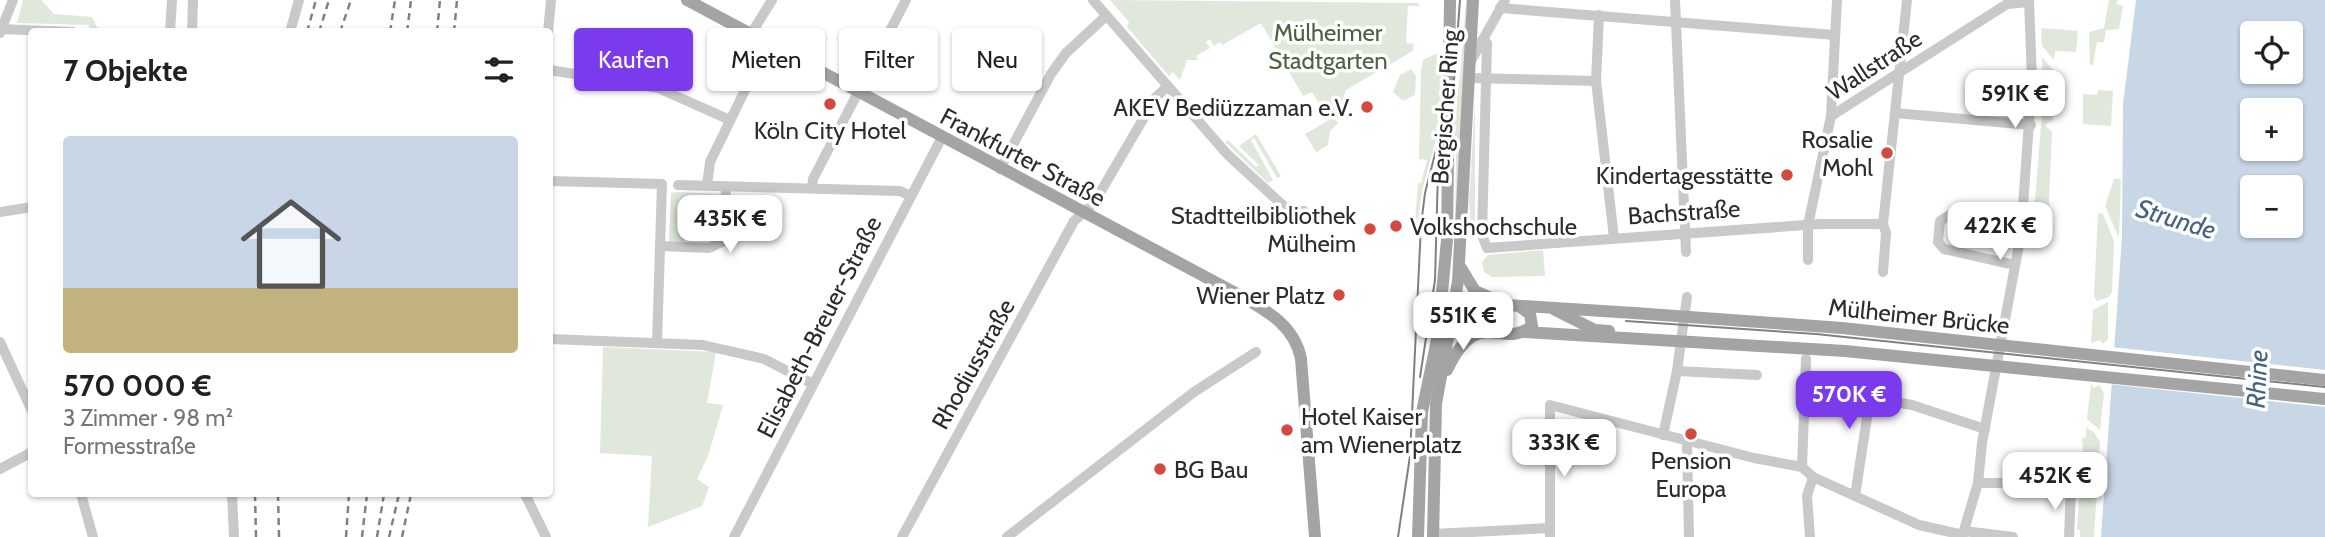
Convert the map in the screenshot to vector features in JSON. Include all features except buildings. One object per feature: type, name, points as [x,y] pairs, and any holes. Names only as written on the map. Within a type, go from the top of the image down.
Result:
[{"type":"main road","name":"Frankfurter Straße","points":[[687,0],[740,28]]},
{"type":"main road","name":"Bergischer Ring","points":[[1450,0],[1447,228],[1450,310]]},
{"type":"main road","name":"Bergischer Ring","points":[[1433,536],[1435,420],[1459,260],[1473,0]]},
{"type":"main road","name":"Frankfurter Straße","points":[[825,74],[1259,306],[1280,321],[1295,339],[1303,372],[1315,537]]},
{"type":"main road","points":[[1441,383],[1461,345],[1474,334],[1524,332],[1532,326],[1530,314],[1475,291],[1462,275],[1459,260]]},
{"type":"main road","points":[[1450,310],[1512,305]]},
{"type":"main road","name":"Mülheimer Brücke","points":[[1512,305],[1842,328],[2325,380]]},
{"type":"main road","name":"Mülheimer Brücke","points":[[1550,308],[1595,330],[1824,344],[2325,397]]},
{"type":"main road","points":[[1450,310],[1483,328],[1524,332]]},
{"type":"main road","points":[[1418,537],[1424,398],[1450,310]]},
{"type":"main road","name":"Mülheimer Brücke","points":[[1524,332],[1845,351],[2325,397]]},
{"type":"main road","points":[[1410,537],[1420,478]]},
{"type":"street","points":[[13,0],[1,31],[28,31]]},
{"type":"street","points":[[170,28],[172,0]]},
{"type":"street","points":[[192,28],[193,0]]},
{"type":"street","points":[[291,28],[299,0]]},
{"type":"street","points":[[548,28],[551,0]]},
{"type":"street","points":[[755,28],[772,0]]},
{"type":"street","points":[[812,188],[813,179],[906,0]]},
{"type":"street","points":[[1093,0],[1167,87],[1252,179],[1289,211],[1304,211]]},
{"type":"street","points":[[1675,0],[1686,252]]},
{"type":"street","points":[[1831,116],[1837,0]]},
{"type":"street","points":[[1882,272],[1898,74],[1907,0]]},
{"type":"street","points":[[1963,534],[1978,483],[2024,208],[2031,125],[2029,1]]},
{"type":"street","name":"Wallstraße","points":[[1808,260],[1808,225],[1831,116],[2007,4],[2029,1]]},
{"type":"street","points":[[1469,65],[1503,4],[1599,15],[1835,34]]},
{"type":"street","points":[[1599,15],[1596,81],[1614,238]]},
{"type":"street","points":[[1000,169],[1051,74],[1066,53],[1106,16]]},
{"type":"street","name":"Bergischer Ring","points":[[1482,40],[1488,43],[1482,235],[1487,248]]},
{"type":"street","points":[[553,70],[658,88],[730,120]]},
{"type":"street","points":[[1468,79],[1596,81]]},
{"type":"street","name":"Rhodiusstraße","points":[[902,537],[1074,221],[1094,203],[1156,97],[1167,87]]},
{"type":"street","points":[[707,185],[710,162],[744,91]]},
{"type":"street","points":[[1895,113],[2031,125]]},
{"type":"street","name":"Elisabeth-Breuer-Straße","points":[[734,537],[942,137]]},
{"type":"street","points":[[553,181],[662,184],[657,343]]},
{"type":"street","points":[[678,184],[900,191],[911,196]]},
{"type":"street","points":[[660,246],[709,248],[722,242],[726,234],[726,186]]},
{"type":"street","points":[[0,212],[28,208]]},
{"type":"street","points":[[2015,265],[1944,248],[1938,242],[1939,231],[1941,219],[1953,213],[2024,208]]},
{"type":"street","name":"Bachstraße","points":[[1487,248],[1808,225],[1885,228]]},
{"type":"street","points":[[1663,435],[1677,371],[1687,297]]},
{"type":"street","points":[[553,339],[704,345],[764,359],[813,384]]},
{"type":"street","points":[[0,342],[28,402]]},
{"type":"street","points":[[1007,537],[1194,391],[1256,352]]},
{"type":"street","points":[[1802,467],[1806,359]]},
{"type":"street","points":[[1677,371],[1757,375]]},
{"type":"street","points":[[1855,496],[1870,398],[1912,405],[1985,429]]},
{"type":"street","points":[[1433,536],[1550,533],[1550,405],[1687,442],[1802,467],[1813,477],[1920,525],[1963,534],[2013,537]]},
{"type":"street","points":[[1687,442],[1689,537]]},
{"type":"street","points":[[0,469],[28,454]]},
{"type":"street","points":[[1810,537],[1807,496],[1813,477]]},
{"type":"street","points":[[1978,483],[2038,483],[2051,488],[2071,489],[2069,537]]},
{"type":"street","points":[[82,497],[93,537]]},
{"type":"street","points":[[232,497],[234,537]]},
{"type":"street","points":[[526,497],[546,537]]},
{"type":"green space","points":[[23,0],[41,0],[54,14],[92,17],[98,28],[90,28],[89,25],[17,23]]},
{"type":"green space","name":"Mülheimer Stadtgarten","points":[[1110,0],[1419,3],[1419,6],[1408,6],[1406,43],[1414,44],[1413,51],[1346,90],[1339,110],[1342,114],[1335,119],[1338,123],[1330,131],[1328,145],[1316,152],[1305,134],[1329,120],[1312,92],[1303,96],[1261,23],[1222,45],[1220,42],[1214,46],[1210,39],[1206,42],[1210,48],[1196,56],[1198,60],[1187,60],[1180,80],[1173,72],[1169,76],[1127,27],[1129,22]]},
{"type":"green space","points":[[1466,0],[1455,224],[1456,147],[1452,118],[1460,77]]},
{"type":"green space","points":[[2109,0],[2118,0],[2116,4],[2123,6],[2119,29],[2106,30],[2104,42],[2097,42],[2093,65],[2090,65],[2089,32],[2104,28]]},
{"type":"green space","points":[[2041,28],[2078,31],[2076,52],[2055,51],[2054,60],[2042,46]]},
{"type":"green space","points":[[1440,52],[1444,56],[1443,113],[1422,191],[1418,221],[1415,221],[1418,183],[1421,183],[1427,160],[1419,159],[1421,71],[1423,60]]},
{"type":"green space","points":[[2042,57],[2054,71],[2053,120],[2045,125],[2052,132],[2048,223],[2034,212],[2043,100]]},
{"type":"green space","points":[[1411,69],[1416,76],[1415,95],[1403,101],[1393,92],[1400,75]]},
{"type":"green space","points":[[2098,90],[2113,91],[2111,126],[2083,124],[2083,94],[2097,95]]},
{"type":"green space","points":[[1475,100],[1475,231],[1472,235],[1469,203]]},
{"type":"green space","points":[[1256,134],[1281,176],[1277,178],[1254,138],[1251,140],[1273,180],[1268,183],[1225,142],[1228,140],[1256,167],[1259,165],[1239,146]]},
{"type":"green space","points":[[2114,179],[2121,179],[2119,238],[2105,206]]},
{"type":"green space","points":[[671,193],[724,194],[724,210],[717,205],[716,222],[724,228],[718,240],[709,245],[712,240],[686,239],[682,244],[669,243]]},
{"type":"green space","points":[[2098,213],[2103,214],[2114,241],[2112,292],[2109,297],[2097,301],[2094,296]]},
{"type":"green space","points":[[1543,250],[1545,276],[1492,277],[1484,272],[1482,262],[1488,255]]},
{"type":"green space","points":[[2108,302],[2108,339],[2103,344],[2100,340],[2091,343],[2093,310]]},
{"type":"green space","points":[[603,347],[716,352],[707,403],[723,405],[708,456],[697,479],[709,487],[702,506],[648,527],[652,456],[600,453]]},
{"type":"green space","points":[[2091,384],[2094,388],[2099,385],[2104,393],[2100,430],[2087,419]]},
{"type":"green space","points":[[2086,428],[2094,432],[2100,442],[2094,537],[2080,537],[2080,530],[2077,530],[2080,487],[2090,479],[2093,471],[2091,462],[2083,452],[2082,438],[2086,437]]},
{"type":"water","points":[[2136,0],[2325,0],[2325,537],[2101,537],[2122,237],[2123,104]]},
{"type":"pier","points":[[2111,347],[2325,370],[2325,407],[2108,384]]},
{"type":"tram line","points":[[1398,537],[1410,456],[1421,225],[1425,193],[1454,80],[1460,0]]},
{"type":"tram line","points":[[1420,377],[1435,280],[1438,172]]},
{"type":"tram line","points":[[1626,321],[1816,334],[2325,387]]},
{"type":"railway","points":[[308,28],[316,0]]},
{"type":"railway","points":[[320,28],[329,0]]},
{"type":"railway","points":[[341,28],[351,0]]},
{"type":"railway","points":[[391,28],[395,0]]},
{"type":"railway","points":[[408,28],[411,0]]},
{"type":"railway","points":[[437,28],[440,0]]},
{"type":"railway","points":[[454,28],[457,0]]},
{"type":"railway","points":[[255,497],[256,537]]},
{"type":"railway","points":[[278,497],[279,537]]},
{"type":"railway","points":[[346,537],[349,497]]},
{"type":"railway","points":[[362,537],[367,497]]},
{"type":"railway","points":[[377,537],[384,497]]},
{"type":"railway","points":[[389,537],[398,497]]},
{"type":"railway","points":[[402,537],[410,497]]},
{"type":"place","name":"Köln City Hotel","points":[[830,104]]},
{"type":"place","name":"AKEV Bediüzzaman e.V.","points":[[1367,107]]},
{"type":"place","name":"Rosalie Mohl","points":[[1887,153]]},
{"type":"place","name":"Kindertagesstätte","points":[[1787,175]]},
{"type":"place","name":"Volkshochschule","points":[[1396,226]]},
{"type":"place","name":"Stadtteilbibliothek Mülheim","points":[[1370,229]]},
{"type":"place","name":"Wiener Platz","points":[[1339,295]]},
{"type":"place","name":"Hotel Kaiser am Wienerplatz","points":[[1287,430]]},
{"type":"place","name":"Pension Europa","points":[[1691,434]]},
{"type":"place","name":"BG Bau","points":[[1160,469]]},
{"type":"water label","name":"Strunde","points":[[2176,219]]},
{"type":"water label","name":"Rhine","points":[[2257,379]]}]
